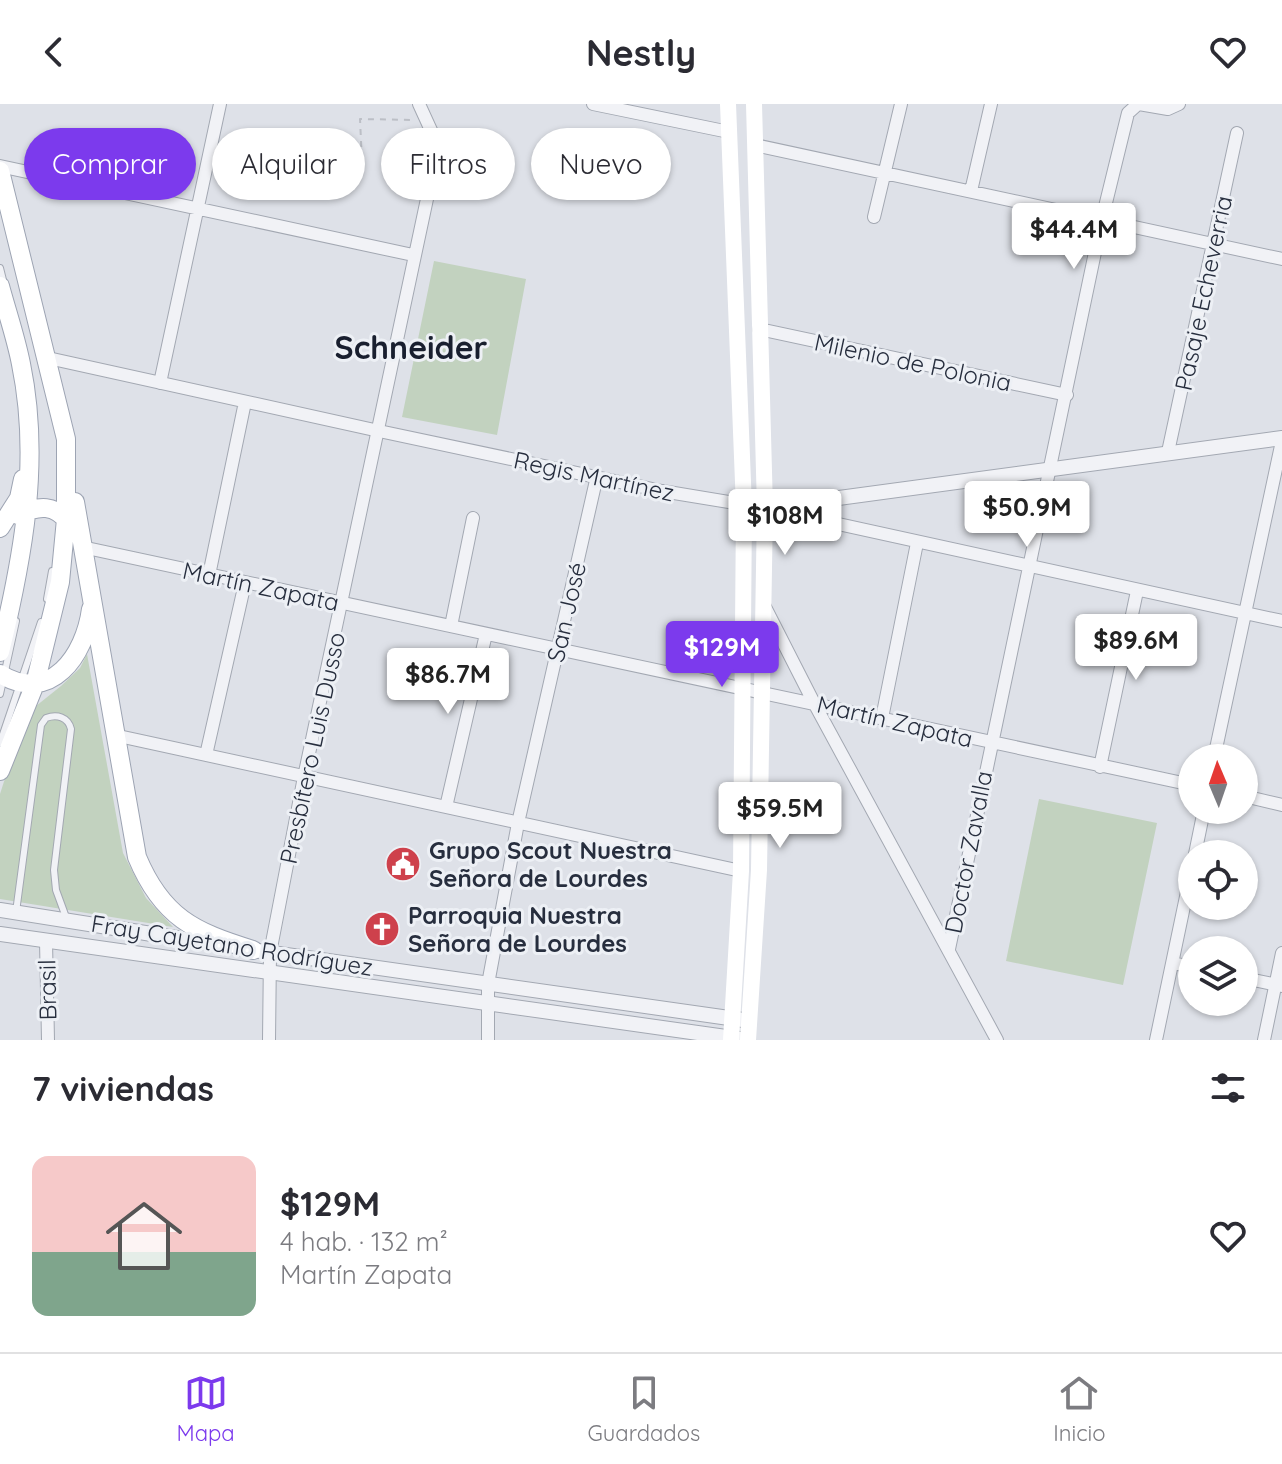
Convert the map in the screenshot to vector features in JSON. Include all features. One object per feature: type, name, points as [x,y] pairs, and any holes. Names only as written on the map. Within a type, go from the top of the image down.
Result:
[{"type":"main road","points":[[728,104],[744,507],[741,871],[731,1018],[738,1039]]},
{"type":"main road","points":[[738,1039],[749,1021],[759,870],[763,692],[765,508],[754,104]]},
{"type":"main road","points":[[0,169],[66,439],[133,842],[150,884],[165,904],[193,928],[262,951]]},
{"type":"main road","points":[[0,286],[21,366],[29,424],[31,509],[0,652]]},
{"type":"main road","points":[[2,526],[19,498],[29,424]]},
{"type":"main road","points":[[14,730],[12,682],[60,582],[66,439]]},
{"type":"main road","points":[[2,526],[31,509],[62,515],[82,547]]},
{"type":"main road","points":[[0,771],[14,730],[27,707],[63,671],[83,637],[92,598]]},
{"type":"main road","points":[[12,682],[52,679],[63,671]]},
{"type":"street","points":[[160,383],[220,104]]},
{"type":"street","name":"Presbítero Luis Dusso","points":[[269,1040],[270,972],[262,951],[342,604],[435,156],[435,139],[419,104]]},
{"type":"street","points":[[593,104],[729,132]]},
{"type":"street","points":[[874,217],[901,104]]},
{"type":"street","points":[[971,191],[991,104]]},
{"type":"street","name":"Doctor Zavalla","points":[[949,949],[1027,567],[1128,113],[1138,104],[1168,109],[1179,104]]},
{"type":"street","name":"Pasaje Echeverria","points":[[1168,452],[1237,133]]},
{"type":"street","points":[[755,145],[1282,259]]},
{"type":"street","points":[[0,169],[413,255]]},
{"type":"street","name":"Milenio de Polonia","points":[[759,329],[1067,395]]},
{"type":"street","name":"Regis Martínez","points":[[48,358],[379,431],[744,507],[765,508],[1282,621]]},
{"type":"street","points":[[209,575],[245,402]]},
{"type":"street","points":[[765,508],[1168,452],[1282,440],[1217,744]]},
{"type":"street","name":"San José","points":[[488,1040],[488,984],[518,823],[597,476]]},
{"type":"street","points":[[451,626],[473,518]]},
{"type":"street","points":[[882,718],[917,543]]},
{"type":"street","name":"Martín Zapata","points":[[82,547],[1178,782]]},
{"type":"street","points":[[206,755],[245,583]]},
{"type":"street","points":[[1100,767],[1137,591]]},
{"type":"street","points":[[764,605],[997,1040]]},
{"type":"street","points":[[446,807],[486,634]]},
{"type":"street","points":[[114,735],[741,871]]},
{"type":"street","points":[[1258,799],[1282,805]]},
{"type":"street","name":"Fray Cayetano Rodríguez","points":[[0,910],[749,1021]]},
{"type":"street","points":[[6,935],[16,912]]},
{"type":"street","points":[[1156,1040],[1182,920]]},
{"type":"street","points":[[85,946],[88,923]]},
{"type":"street","name":"Fray Cayetano Rodríguez","points":[[6,935],[738,1039]]},
{"type":"street","name":"Brasil","points":[[46,941],[48,1040]]},
{"type":"street","points":[[1264,1040],[1279,985],[1282,953]]},
{"type":"street","points":[[1173,963],[1178,964]]},
{"type":"street","points":[[1258,981],[1279,985]]},
{"type":"lane","points":[[0,203],[34,328],[55,424],[62,515]]},
{"type":"lane","points":[[0,268],[28,369],[34,422],[32,535],[12,682],[0,743]]},
{"type":"lane","points":[[16,912],[41,725],[46,718],[58,716],[66,720],[71,729],[54,870],[56,890],[67,920]]},
{"type":"path","points":[[196,162],[362,162],[360,119],[428,120]]},
{"type":"green space","points":[[434,261],[526,279],[497,435],[402,417]]},
{"type":"green space","points":[[87,654],[123,853],[146,898],[173,927],[0,899],[0,794],[21,729],[31,710],[80,668]]},
{"type":"green space","points":[[1039,799],[1157,823],[1123,985],[1006,961]]},
{"type":"place","name":"Grupo Scout Nuestra Señora de Lourdes","points":[[403,864]]},
{"type":"place","name":"Parroquia Nuestra Señora de Lourdes","points":[[382,929]]},
{"type":"district","name":"Schneider","points":[[411,347]]}]
